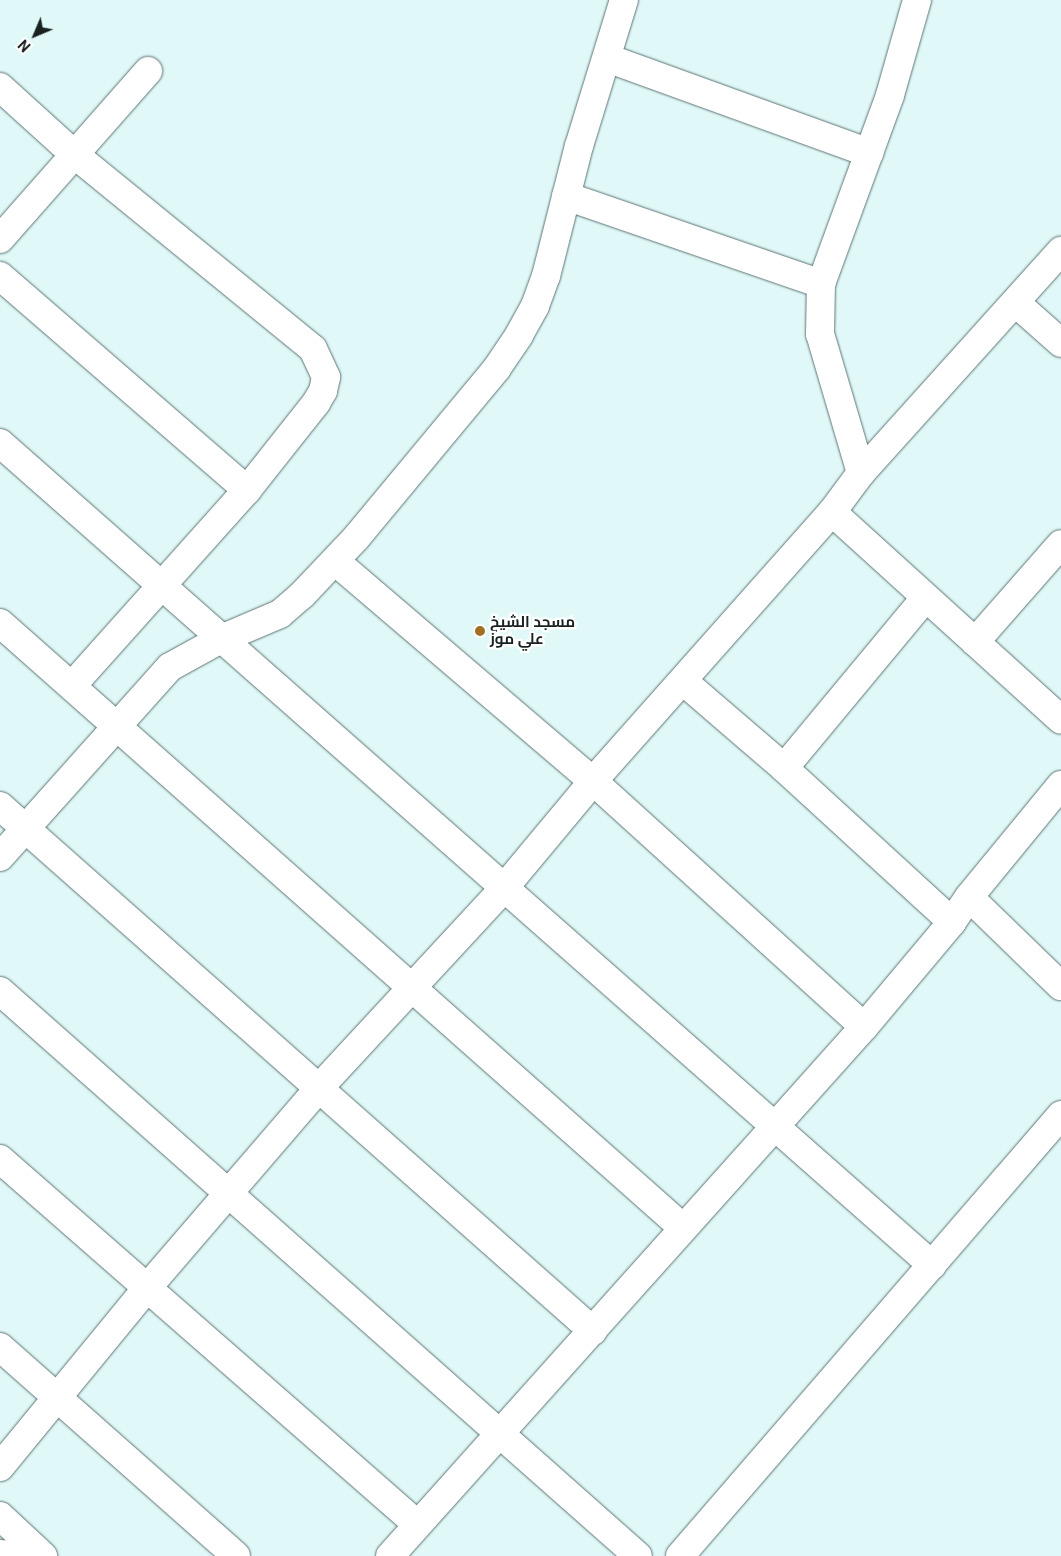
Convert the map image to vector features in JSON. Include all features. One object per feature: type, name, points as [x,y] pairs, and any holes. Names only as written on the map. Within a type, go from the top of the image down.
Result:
[{"type":"street","points":[[0,857],[170,667],[221,639],[280,614],[335,561],[457,418],[519,336],[535,306],[546,276],[566,196],[624,0]]},
{"type":"street","points":[[861,473],[820,334],[821,284],[890,95],[917,0]]},
{"type":"street","points":[[606,58],[869,153]]},
{"type":"street","points":[[0,239],[148,71]]},
{"type":"street","points":[[0,87],[74,154],[313,349],[326,377],[323,391],[247,490],[163,587],[72,686]]},
{"type":"street","points":[[566,196],[821,284]]},
{"type":"street","points":[[0,1466],[147,1288],[319,1088],[504,888],[593,781],[832,512],[861,473],[1061,251]]},
{"type":"street","points":[[0,276],[247,490]]},
{"type":"street","points":[[1016,303],[1061,343]]},
{"type":"street","points":[[0,443],[932,1265]]},
{"type":"street","points":[[832,512],[1061,720]]},
{"type":"street","points":[[975,642],[1061,544]]},
{"type":"street","points":[[335,561],[593,781],[864,1027]]},
{"type":"street","points":[[784,768],[925,598]]},
{"type":"street","points":[[0,623],[683,1228]]},
{"type":"street","points":[[683,681],[784,768],[952,922]]},
{"type":"street","points":[[390,1556],[864,1027],[952,922],[1061,785]]},
{"type":"street","points":[[0,806],[593,1331]]},
{"type":"street","points":[[970,897],[1061,986]]},
{"type":"street","points":[[0,991],[638,1556]]},
{"type":"street","points":[[680,1556],[1061,1115]]},
{"type":"street","points":[[0,1159],[417,1524]]},
{"type":"street","points":[[0,1347],[236,1556]]},
{"type":"street","points":[[0,1516],[43,1556]]},
{"type":"street","points":[[0,1554],[31,1556]]},
{"type":"place","name":"مسجد الشيخ علي موز","points":[[480,631]]}]
